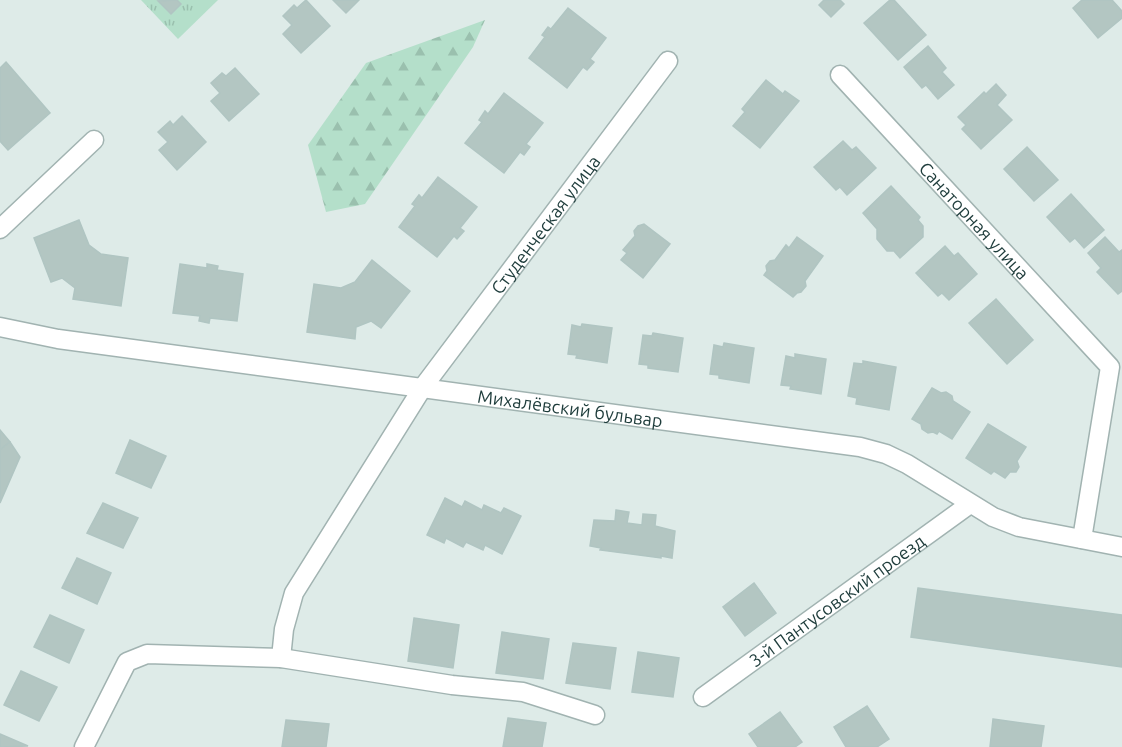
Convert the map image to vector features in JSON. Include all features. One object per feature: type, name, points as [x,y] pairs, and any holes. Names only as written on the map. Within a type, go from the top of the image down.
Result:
[{"type":"street","name":"Студенческая улица","points":[[281,658],[284,629],[294,593],[423,387],[668,61]]},
{"type":"street","name":"Санаторная улица","points":[[840,75],[1110,367],[1082,539]]},
{"type":"street","points":[[0,229],[94,140]]},
{"type":"street","name":"Михалёвский бульвар","points":[[0,327],[58,339],[860,447],[886,454],[907,464],[993,517],[1018,526],[1122,547]]},
{"type":"street","name":"3-й Пантусовский проезд","points":[[703,698],[970,504]]},
{"type":"street","points":[[84,747],[127,662],[147,654],[281,658],[452,685],[523,692],[595,714]]},
{"type":"green space","points":[[141,0],[218,0],[178,39]]},
{"type":"green space","points":[[485,20],[473,47],[365,204],[326,212],[308,145],[366,63]]},
{"type":"building","points":[[177,0],[181,4],[171,14],[158,1]]},
{"type":"building","points":[[306,0],[330,26],[301,53],[283,34],[292,25],[283,16],[294,5],[297,8]]},
{"type":"building","points":[[333,0],[359,0],[346,13]]},
{"type":"building","points":[[824,0],[840,0],[844,4],[831,17],[819,5]]},
{"type":"building","points":[[890,0],[894,0],[926,35],[898,60],[864,23]]},
{"type":"building","points":[[1082,0],[1112,0],[1122,11],[1122,18],[1098,38],[1073,8]]},
{"type":"building","points":[[568,8],[606,38],[590,59],[594,62],[587,70],[583,67],[567,88],[529,58],[545,37],[542,35],[548,27],[551,29]]},
{"type":"building","points":[[928,46],[946,68],[942,72],[954,85],[938,99],[926,85],[922,88],[904,67]]},
{"type":"building","points":[[6,62],[50,113],[8,150],[0,141],[0,68]]},
{"type":"building","points":[[235,68],[259,94],[229,121],[211,101],[220,93],[211,83],[222,73],[226,76]]},
{"type":"building","points":[[766,80],[783,94],[785,91],[799,101],[760,148],[733,126],[745,112],[742,109]]},
{"type":"building","points":[[996,84],[1006,95],[997,105],[1012,120],[981,149],[962,129],[966,125],[958,117],[984,92],[986,94]]},
{"type":"building","points":[[504,93],[543,123],[526,144],[530,147],[524,155],[520,152],[504,173],[465,143],[482,122],[479,120],[485,111],[488,114]]},
{"type":"building","points":[[182,116],[206,142],[177,170],[159,150],[168,142],[158,132],[170,121],[173,125]]},
{"type":"building","points":[[843,141],[852,150],[856,147],[876,168],[847,195],[840,187],[836,190],[814,167]]},
{"type":"building","points":[[1027,147],[1058,180],[1034,201],[1004,169]]},
{"type":"building","points":[[438,177],[477,207],[460,228],[464,231],[457,239],[454,236],[437,257],[399,227],[415,206],[412,204],[419,195],[422,198]]},
{"type":"building","points":[[891,186],[920,217],[918,220],[923,226],[923,237],[900,258],[894,251],[887,251],[877,239],[877,229],[863,213]]},
{"type":"building","points":[[1071,194],[1104,230],[1084,248],[1075,238],[1070,242],[1047,217]]},
{"type":"building","points":[[79,220],[89,245],[101,254],[128,258],[121,306],[73,299],[75,288],[62,278],[51,282],[34,238]]},
{"type":"building","points":[[644,224],[670,244],[643,278],[621,260],[627,253],[623,250],[635,236],[634,231],[638,226]]},
{"type":"building","points":[[797,237],[823,256],[805,281],[806,286],[793,297],[764,275],[770,261],[775,260],[786,245],[789,248]]},
{"type":"building","points":[[1105,237],[1119,252],[1122,250],[1122,291],[1118,294],[1097,272],[1101,268],[1088,253]]},
{"type":"building","points":[[945,246],[954,256],[958,253],[977,274],[949,300],[942,293],[938,296],[916,273]]},
{"type":"building","points":[[372,260],[410,291],[381,328],[371,321],[356,327],[355,339],[307,332],[314,284],[341,288],[355,282]]},
{"type":"building","points":[[180,264],[207,268],[207,264],[218,266],[217,270],[243,274],[237,321],[210,318],[209,323],[199,321],[200,316],[173,313]]},
{"type":"building","points":[[996,299],[1033,340],[1007,364],[969,323]]},
{"type":"building","points":[[582,324],[612,328],[607,363],[576,358],[577,355],[568,354],[572,325],[581,327]]},
{"type":"building","points":[[653,333],[683,338],[678,372],[648,368],[648,365],[639,364],[643,335],[652,336]]},
{"type":"building","points":[[724,343],[754,348],[749,383],[719,378],[719,375],[710,374],[714,345],[723,347]]},
{"type":"building","points":[[795,354],[826,359],[821,394],[790,389],[791,386],[781,385],[786,356],[795,358]]},
{"type":"building","points":[[863,361],[896,367],[889,410],[856,404],[857,398],[848,396],[854,363],[863,364]]},
{"type":"building","points":[[932,388],[941,393],[946,392],[952,396],[953,401],[970,412],[952,439],[939,431],[937,434],[928,433],[922,429],[921,424],[912,419]]},
{"type":"building","points":[[988,424],[1026,447],[1017,461],[1019,467],[1016,472],[1010,472],[1005,478],[994,471],[991,474],[966,458]]},
{"type":"building","points":[[0,430],[10,442],[0,450]]},
{"type":"building","points":[[130,440],[166,456],[151,488],[116,473]]},
{"type":"building","points":[[10,442],[20,457],[0,503],[0,450]]},
{"type":"building","points":[[445,498],[462,507],[465,501],[482,510],[484,505],[501,513],[504,508],[521,516],[502,554],[485,545],[483,550],[466,542],[463,547],[446,538],[444,543],[427,535]]},
{"type":"building","points":[[103,503],[138,518],[123,548],[87,533]]},
{"type":"building","points":[[616,510],[629,512],[627,523],[642,525],[643,514],[656,515],[655,526],[675,531],[672,558],[600,550],[601,548],[590,546],[594,520],[615,521]]},
{"type":"building","points":[[77,558],[111,573],[97,604],[62,588]]},
{"type":"building","points":[[754,583],[776,613],[745,636],[723,607]]},
{"type":"building","points":[[918,588],[1122,615],[1122,667],[911,637]]},
{"type":"building","points":[[50,615],[84,630],[69,663],[34,647]]},
{"type":"building","points":[[414,618],[459,625],[453,668],[408,661]]},
{"type":"building","points":[[502,632],[549,639],[543,679],[496,673]]},
{"type":"building","points":[[573,643],[616,648],[610,689],[566,683]]},
{"type":"building","points":[[638,652],[679,658],[673,697],[632,692]]},
{"type":"building","points":[[21,671],[57,687],[39,721],[4,705]]},
{"type":"building","points":[[867,706],[889,739],[877,747],[846,747],[834,727]]},
{"type":"building","points":[[780,712],[802,742],[795,747],[758,747],[749,734]]},
{"type":"building","points":[[508,718],[546,723],[542,747],[503,747]]},
{"type":"building","points":[[993,719],[1044,726],[1041,747],[990,747]]},
{"type":"building","points":[[286,720],[329,724],[326,747],[282,747]]},
{"type":"building","points":[[0,734],[28,746],[0,747]]}]
